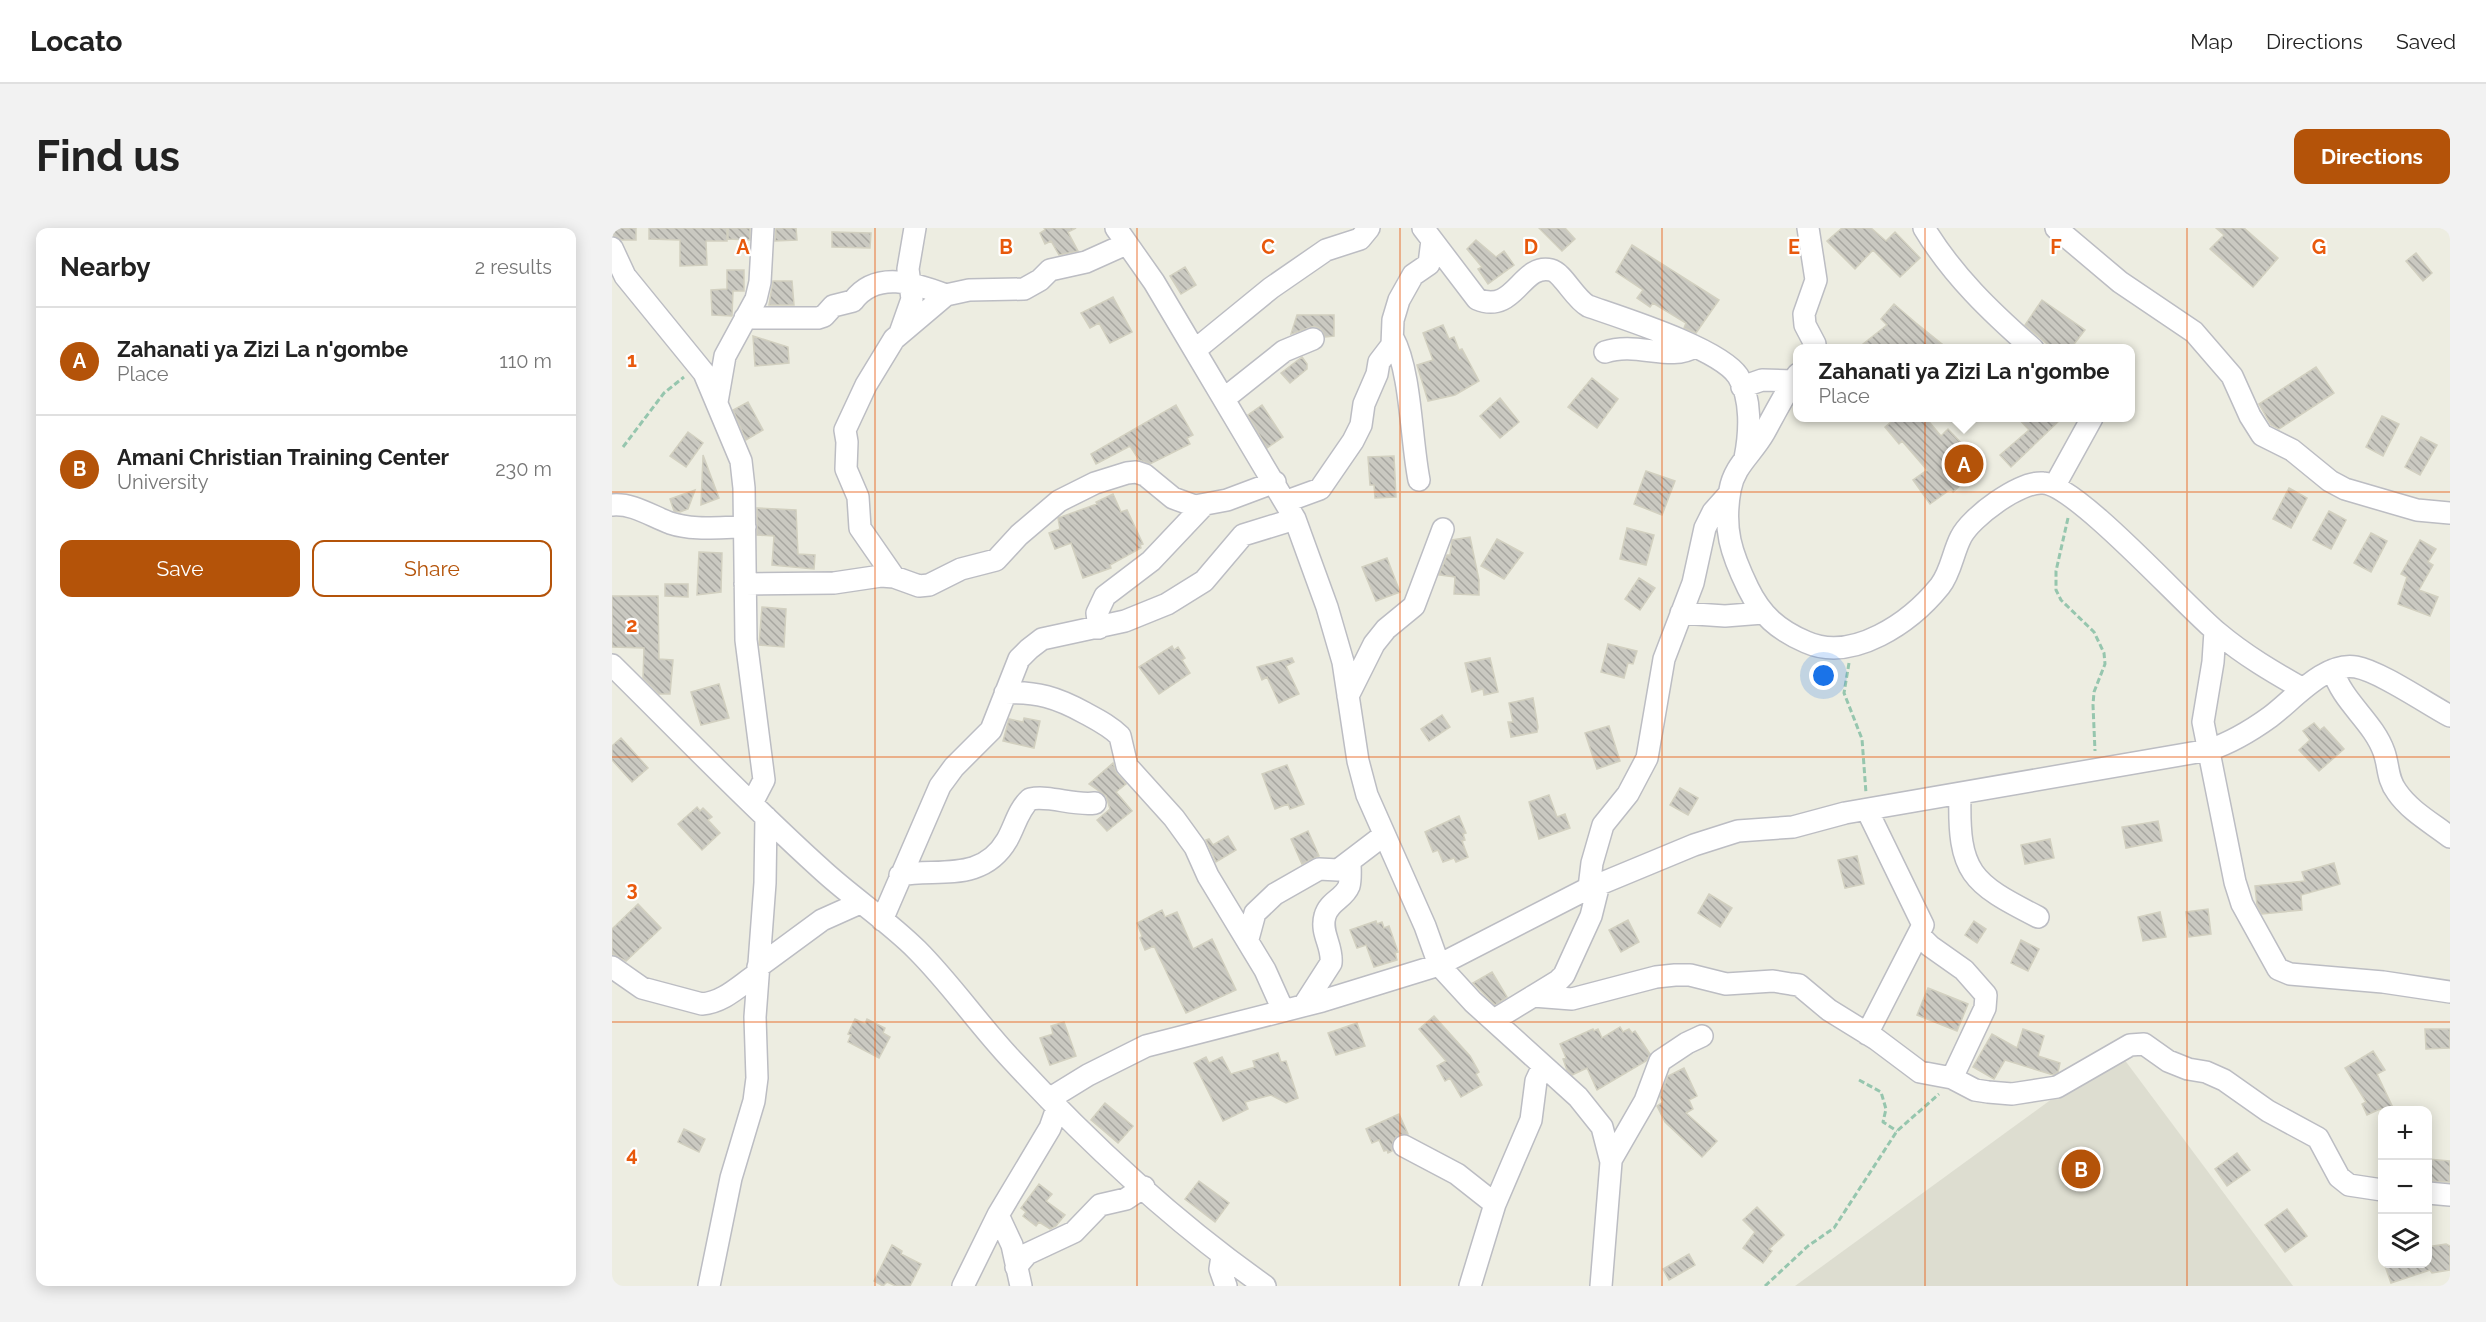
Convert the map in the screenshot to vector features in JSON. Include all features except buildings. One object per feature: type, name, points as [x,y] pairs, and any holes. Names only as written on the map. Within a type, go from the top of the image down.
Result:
[{"type":"street","points":[[717,403],[725,356],[756,298],[760,282],[763,228]]},
{"type":"street","points":[[894,577],[860,528],[858,497],[846,469],[845,430],[866,385],[900,333],[912,299],[908,269],[915,228]]},
{"type":"street","points":[[1195,350],[1271,288],[1326,250],[1360,239],[1369,228]]},
{"type":"street","points":[[1808,228],[1816,280],[1804,314],[1805,325],[1815,344]]},
{"type":"street","points":[[1924,228],[1942,258],[1978,299],[2029,344]]},
{"type":"street","points":[[2056,228],[2120,282],[2194,332],[2232,376],[2250,416],[2262,435],[2292,450],[2330,481],[2345,489],[2417,510],[2450,513]]},
{"type":"street","points":[[900,333],[946,295],[969,290],[1024,289],[1032,286],[1050,270],[1086,262],[1120,233],[1225,398],[1291,510],[1327,606],[1343,662],[1358,761],[1367,795],[1425,926],[1439,965],[1596,1117],[1602,1127],[1611,1160],[1601,1286]]},
{"type":"street","points":[[882,920],[940,786],[954,767],[991,730],[1019,659],[1042,639],[1100,627],[1167,604],[1204,581],[1243,535],[1291,510],[1320,489],[1353,441],[1361,425],[1364,404],[1377,374],[1379,362],[1391,348],[1393,320],[1399,300],[1413,275],[1429,264],[1428,234]]},
{"type":"street","points":[[1428,234],[1477,299],[1488,303],[1507,298],[1535,273],[1552,270],[1580,301],[1588,306],[1716,357],[1730,368],[1742,387],[1749,425],[1745,458]]},
{"type":"street","points":[[612,248],[625,276],[704,373],[741,461],[745,527],[746,640],[764,780],[759,810],[765,883],[757,970],[755,1017],[757,1059],[754,1101],[731,1178],[709,1286]]},
{"type":"street","points":[[745,318],[818,318],[824,316],[833,306],[853,301],[858,294],[876,283],[888,281],[910,284],[946,295]]},
{"type":"street","points":[[1393,338],[1402,361],[1419,480]]},
{"type":"street","points":[[1225,398],[1284,351],[1313,339]]},
{"type":"street","points":[[1605,352],[1624,348],[1652,349],[1677,354],[1694,347]]},
{"type":"street","points":[[1742,387],[1762,380],[1793,377]]},
{"type":"street","points":[[1793,381],[1764,433],[1735,471],[1725,513],[1728,536],[1748,588],[1763,613],[1782,632],[1813,645],[1836,648],[1855,646],[1893,628],[1928,599],[1941,584],[1961,536],[1989,509],[2027,485],[2042,482],[2055,485],[2074,499],[2154,570],[2215,631],[2257,662],[2303,689]]},
{"type":"street","points":[[2055,485],[2089,422]]},
{"type":"street","points":[[745,584],[834,583],[881,576],[894,577],[919,586],[929,585],[961,569],[986,565],[996,560],[1019,535],[1059,501],[1095,483],[1127,473],[1136,472],[1145,475],[1173,498],[1195,506],[1227,500],[1275,482]]},
{"type":"street","points":[[1494,1020],[1558,981],[1564,975],[1591,916],[1594,886],[1592,863],[1604,825],[1628,794],[1647,758],[1664,659],[1693,583],[1705,528],[1713,512],[1730,494]]},
{"type":"street","points":[[612,505],[640,509],[670,523],[690,528],[745,527]]},
{"type":"street","points":[[1100,627],[1097,613],[1105,596],[1151,561],[1203,506]]},
{"type":"street","points":[[1348,696],[1374,644],[1386,629],[1414,606],[1443,529]]},
{"type":"street","points":[[1681,614],[1725,616],[1763,613]]},
{"type":"street","points":[[2215,631],[2213,662],[2203,722],[2242,904],[2278,969],[2290,974],[2383,982],[2450,992]]},
{"type":"street","points":[[612,665],[759,810],[860,903],[918,951],[1053,1104],[1222,1256],[1265,1286]]},
{"type":"street","points":[[963,1286],[998,1215],[1046,1137],[1053,1104],[1088,1075],[1146,1046],[1304,1005],[1439,965],[1594,886],[1737,831],[1793,827],[1867,810],[2209,750],[2226,744],[2270,717],[2303,689],[2333,670],[2354,666],[2373,673],[2450,716]]},
{"type":"street","points":[[2333,670],[2340,690],[2384,751],[2390,780],[2396,792],[2423,818],[2450,837]]},
{"type":"street","points":[[1005,693],[1023,692],[1055,697],[1100,721],[1120,736],[1127,766],[1174,818],[1248,939],[1283,1010]]},
{"type":"street","points":[[1960,795],[1961,829],[1967,865],[1986,887],[2038,917]]},
{"type":"street","points":[[900,876],[929,871],[953,874],[968,870],[984,861],[1007,840],[1021,810],[1030,799],[1040,797],[1075,804],[1095,803]]},
{"type":"street","points":[[1867,810],[1888,850],[1902,886],[1920,914],[1923,925],[1867,1034]]},
{"type":"street","points":[[1248,939],[1255,913],[1275,894],[1319,869],[1332,871],[1350,862],[1384,835]]},
{"type":"street","points":[[1304,1005],[1331,963],[1332,957],[1323,929],[1325,914],[1334,899],[1347,890],[1350,884],[1350,862]]},
{"type":"street","points":[[612,967],[642,988],[702,1004],[727,996],[822,920],[860,903]]},
{"type":"street","points":[[1919,934],[1930,946],[1964,970],[1986,995],[1985,1008],[1952,1078]]},
{"type":"street","points":[[1533,996],[1572,999],[1656,977],[1675,975],[1690,975],[1726,984],[1773,981],[1799,986],[1829,1010],[1920,1072],[1952,1078],[1976,1090],[2012,1094],[2057,1087],[2130,1045],[2144,1044],[2188,1070],[2206,1072],[2224,1080],[2268,1111],[2318,1138],[2339,1177],[2349,1185],[2378,1189]]},
{"type":"street","points":[[1611,1160],[1645,1101],[1660,1061],[1687,1042],[1702,1036]]},
{"type":"street","points":[[1470,1286],[1495,1204],[1531,1119],[1536,1080],[1543,1066]]},
{"type":"street","points":[[1404,1146],[1457,1174],[1495,1204]]},
{"type":"street","points":[[1018,1277],[1027,1254],[1074,1232],[1100,1205],[1126,1199],[1144,1187]]},
{"type":"street","points":[[2432,1193],[2450,1195]]},
{"type":"street","points":[[998,1215],[1012,1245],[1018,1277]]},
{"type":"street","points":[[1222,1256],[1220,1269],[1226,1286]]},
{"type":"path","points":[[623,447],[664,393],[696,365]]},
{"type":"path","points":[[2074,499],[2056,571],[2056,590],[2061,600],[2094,632],[2104,653],[2105,664],[2092,705],[2093,742],[2101,769]]},
{"type":"path","points":[[1855,646],[1848,666],[1844,693],[1862,739],[1867,810]]},
{"type":"path","points":[[1765,1286],[1842,1219],[1897,1131],[1931,1101],[1952,1078]]},
{"type":"path","points":[[1859,1080],[1881,1092],[1886,1108],[1883,1122],[1897,1131]]},
{"type":"shaded area","points":[[2118,1051],[2293,1286],[1795,1286]]},
{"type":"place","name":"Zahanati ya Zizi La n'gombe","points":[[1964,464]]},
{"type":"place","name":"Amani Christian Training Center","points":[[2081,1169]]}]
